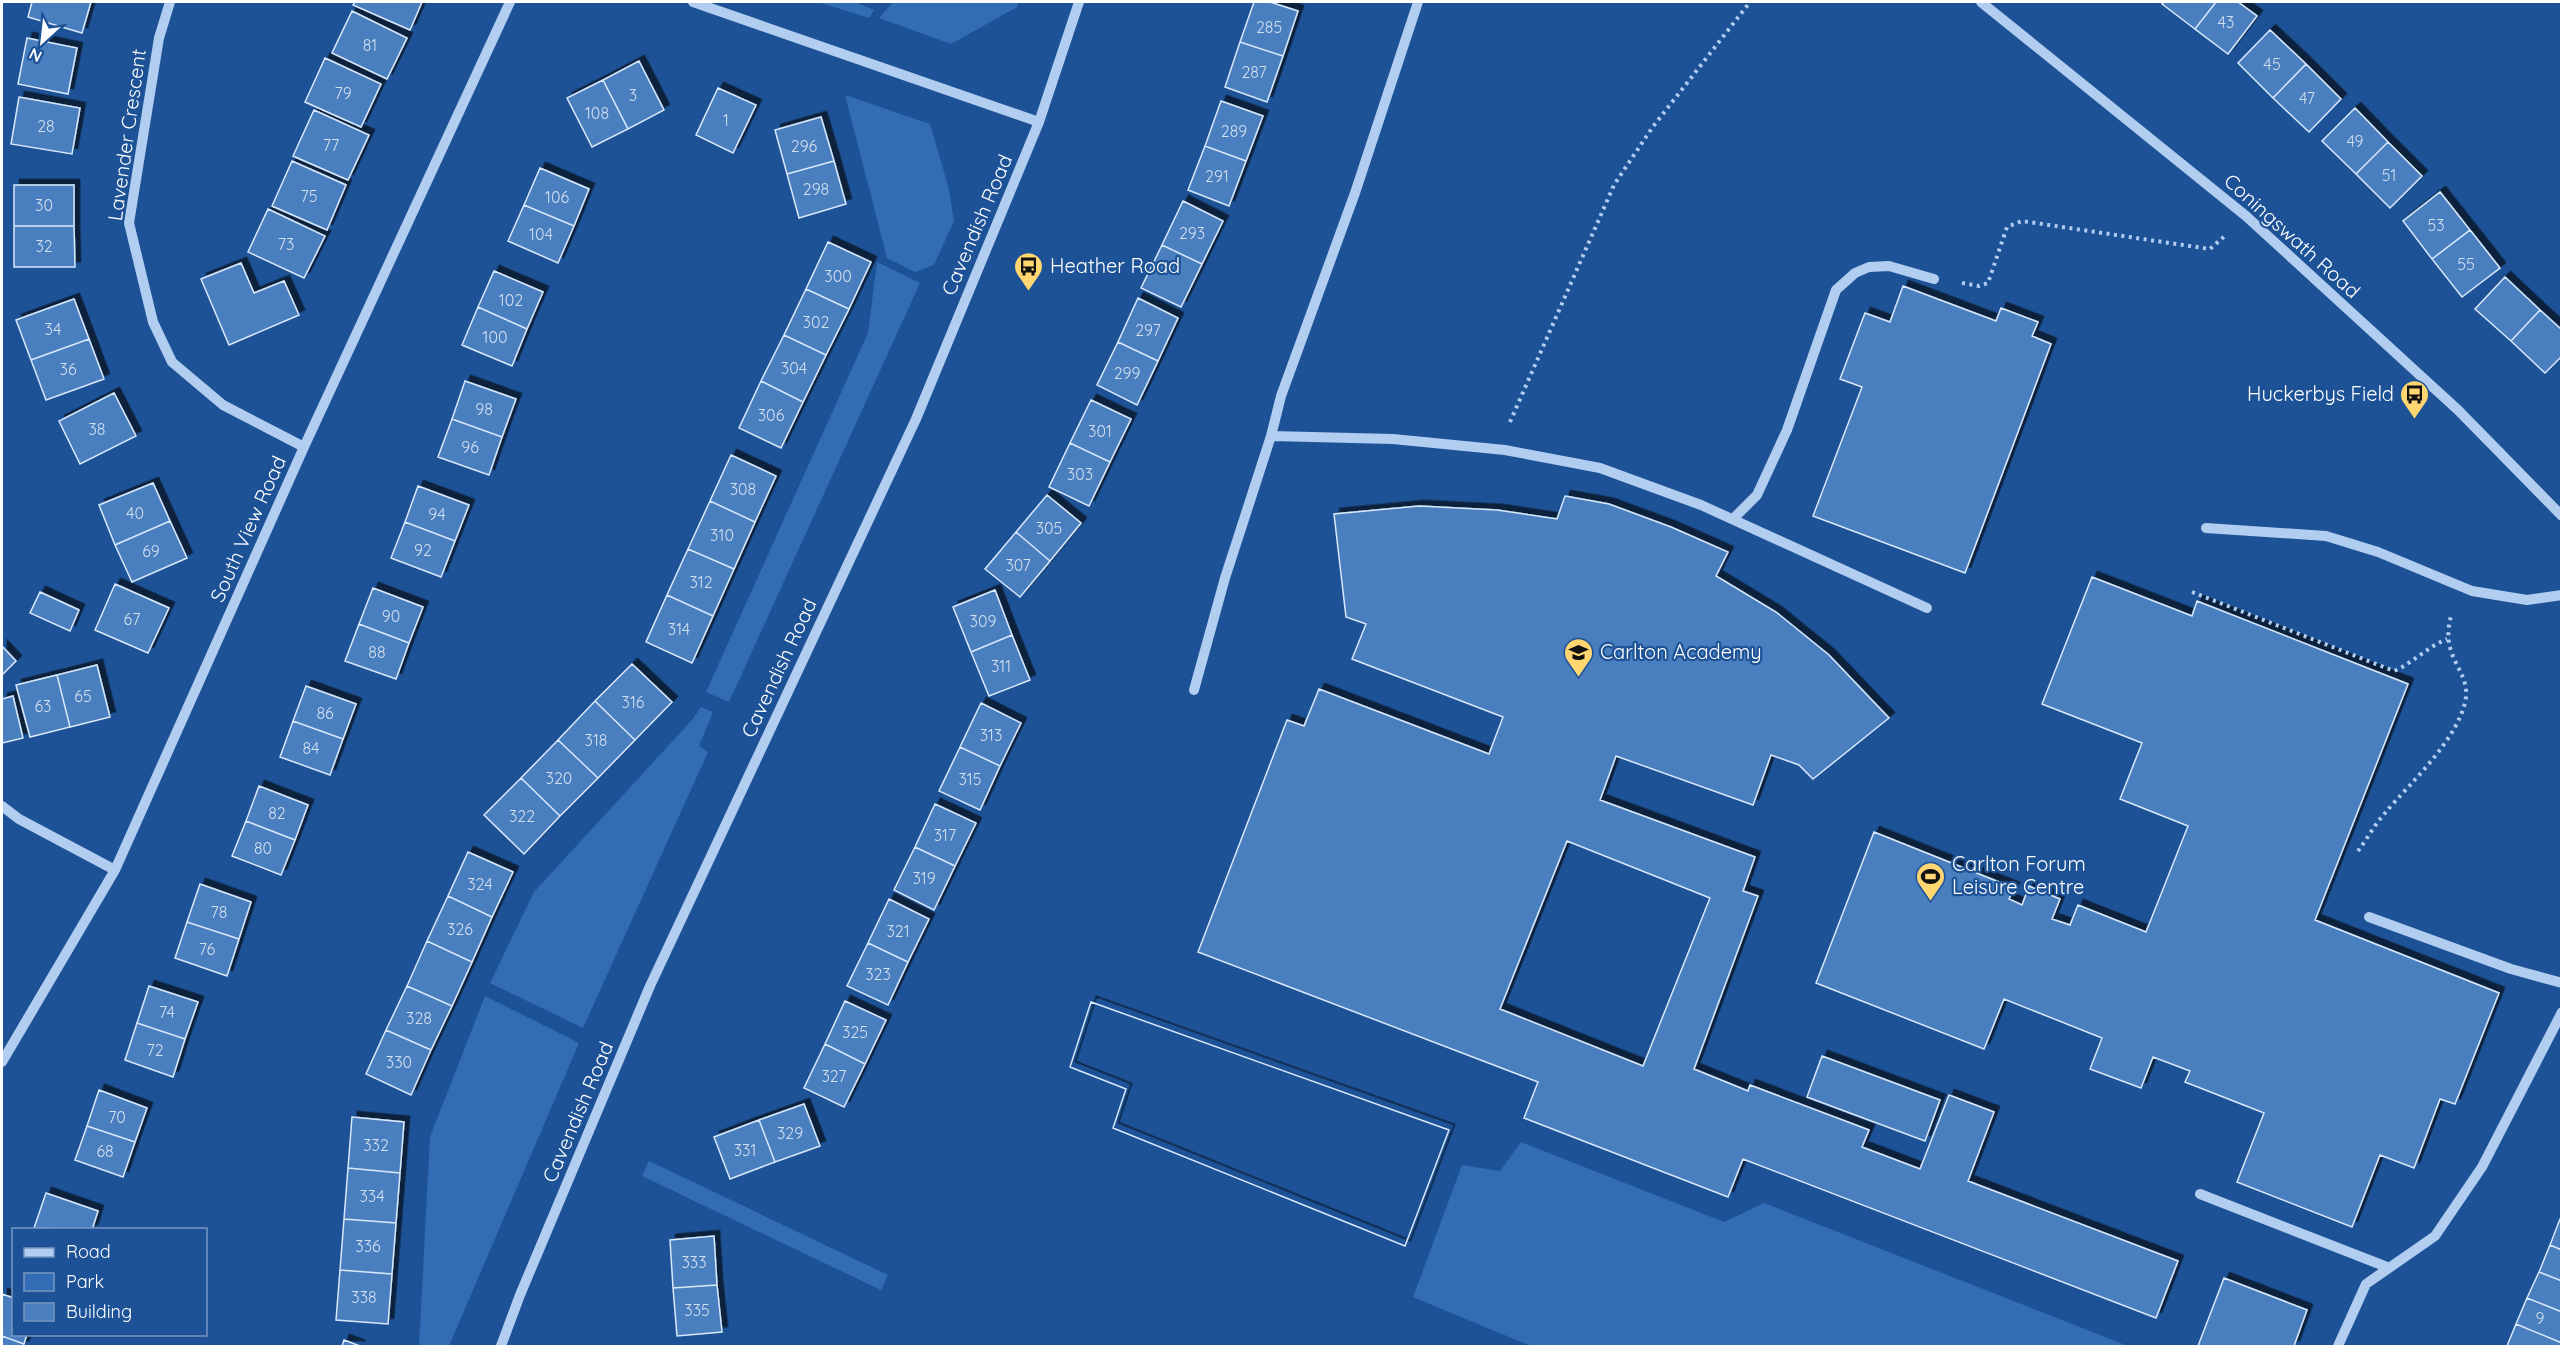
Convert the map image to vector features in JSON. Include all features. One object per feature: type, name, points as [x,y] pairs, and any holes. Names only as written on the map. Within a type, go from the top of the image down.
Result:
[{"type":"street","name":"Lavender Crescent","points":[[170,2],[159,38],[129,223],[153,322],[172,362],[223,405],[304,447]]},
{"type":"street","name":"South View Road","points":[[2,1062],[115,870],[304,447],[510,2]]},
{"type":"street","points":[[693,2],[1039,122]]},
{"type":"street","name":"Cavendish Road","points":[[501,1347],[520,1295],[650,986],[916,419],[1039,122],[1079,2]]},
{"type":"street","points":[[1194,690],[1225,578],[1271,435],[1281,396],[1355,193],[1418,2]]},
{"type":"street","name":"Coningswath Road","points":[[1981,2],[2246,216],[2458,410],[2562,516]]},
{"type":"street","points":[[1732,519],[1757,495],[1779,448],[1836,290],[1856,273],[1869,267],[1889,266],[1934,279]]},
{"type":"street","points":[[1271,435],[1393,439],[1497,450],[1600,468],[1701,505],[1927,608]]},
{"type":"street","points":[[2206,528],[2326,536],[2378,552],[2472,591],[2527,600],[2562,595]]},
{"type":"street","points":[[2,806],[19,819],[115,870]]},
{"type":"street","points":[[2369,917],[2511,969],[2562,983]]},
{"type":"street","points":[[2338,1347],[2366,1284],[2435,1236],[2482,1167],[2562,1012]]},
{"type":"street","points":[[2200,1194],[2387,1268]]},
{"type":"path","points":[[1497,450],[1614,185],[1652,128],[1750,2]]},
{"type":"path","points":[[1934,279],[1979,286],[1988,283],[2007,227],[2022,221],[2210,249],[2246,216]]},
{"type":"path","points":[[2192,592],[2394,671],[2405,667],[2434,644],[2447,639]]},
{"type":"path","points":[[2358,851],[2382,816],[2430,763],[2464,713],[2467,690],[2447,639],[2455,605]]},
{"type":"green space","points":[[818,2],[855,2],[874,10],[869,18]]},
{"type":"green space","points":[[893,2],[1019,2],[1017,7],[951,44],[879,18]]},
{"type":"green space","points":[[845,95],[930,124],[949,189],[954,221],[934,265],[915,272],[887,258]]},
{"type":"green space","points":[[877,262],[920,283],[729,702],[706,692],[868,333]]},
{"type":"green space","points":[[701,707],[713,712],[699,746],[708,752],[583,1028],[490,983],[534,892],[692,720]]},
{"type":"green space","points":[[485,996],[579,1043],[449,1346],[419,1346],[430,1137]]},
{"type":"green space","points":[[1521,1142],[1724,1222],[1764,1203],[2128,1346],[1531,1346],[1413,1297],[1462,1165],[1500,1171]]},
{"type":"green space","points":[[649,1161],[888,1275],[881,1290],[642,1176]]},
{"type":"building","points":[[32,2],[91,2],[82,33],[28,17]]},
{"type":"building","points":[[355,2],[422,2],[410,30],[353,5]]},
{"type":"building","points":[[1254,2],[1270,2],[1298,11],[1283,56],[1240,42]]},
{"type":"building","points":[[2164,2],[2216,2],[2195,29],[2162,4]]},
{"type":"building","points":[[2216,2],[2238,2],[2257,16],[2228,54],[2195,29]]},
{"type":"building","points":[[352,11],[407,38],[387,79],[332,53]]},
{"type":"building","points":[[2270,30],[2306,64],[2273,98],[2238,63]]},
{"type":"building","points":[[27,38],[77,48],[68,94],[18,84]]},
{"type":"building","points":[[1240,42],[1283,56],[1267,102],[1225,87]]},
{"type":"building","points":[[325,58],[381,84],[361,127],[305,102]]},
{"type":"building","points":[[639,61],[664,110],[628,129],[603,80]]},
{"type":"building","points":[[2306,64],[2341,99],[2309,132],[2273,98]]},
{"type":"building","points":[[603,80],[628,129],[592,147],[567,98]]},
{"type":"building","points":[[718,88],[756,105],[733,153],[696,135]]},
{"type":"building","points":[[19,97],[80,108],[72,154],[11,144]]},
{"type":"building","points":[[1221,101],[1263,116],[1246,161],[1205,146]]},
{"type":"building","points":[[2355,108],[2388,142],[2356,174],[2322,141]]},
{"type":"building","points":[[314,110],[369,135],[348,180],[293,156]]},
{"type":"building","points":[[821,117],[834,161],[787,174],[775,130]]},
{"type":"building","points":[[2388,142],[2422,176],[2390,208],[2356,174]]},
{"type":"building","points":[[1205,146],[1246,161],[1229,206],[1188,190]]},
{"type":"building","points":[[292,161],[346,185],[327,230],[272,206]]},
{"type":"building","points":[[834,161],[846,204],[799,218],[787,174]]},
{"type":"building","points":[[540,168],[589,189],[574,226],[524,205]]},
{"type":"building","points":[[14,185],[74,185],[74,226],[14,226]]},
{"type":"building","points":[[2440,192],[2470,230],[2432,259],[2403,221]]},
{"type":"building","points":[[1183,201],[1223,221],[1202,264],[1162,245]]},
{"type":"building","points":[[524,205],[574,226],[558,263],[508,241]]},
{"type":"building","points":[[268,209],[325,236],[304,278],[248,252]]},
{"type":"building","points":[[14,226],[74,226],[75,267],[14,267]]},
{"type":"building","points":[[2470,230],[2500,268],[2462,297],[2432,259]]},
{"type":"building","points":[[828,242],[871,262],[849,309],[806,289]]},
{"type":"building","points":[[1162,245],[1202,264],[1181,307],[1141,288]]},
{"type":"building","points":[[241,263],[254,293],[284,281],[299,315],[229,345],[201,279]]},
{"type":"building","points":[[494,271],[543,292],[527,329],[478,307]]},
{"type":"building","points":[[2505,277],[2540,310],[2511,341],[2475,309]]},
{"type":"building","points":[[1903,286],[1996,321],[2001,308],[2038,322],[2032,336],[2051,344],[1965,573],[1813,516],[1862,387],[1840,379],[1865,313],[1890,322]]},
{"type":"building","points":[[806,289],[849,309],[826,355],[784,335]]},
{"type":"building","points":[[1138,298],[1178,318],[1158,361],[1118,342]]},
{"type":"building","points":[[74,299],[89,339],[31,360],[16,320]]},
{"type":"building","points":[[478,307],[527,329],[512,366],[462,345]]},
{"type":"building","points":[[2540,310],[2562,330],[2562,356],[2545,373],[2511,341]]},
{"type":"building","points":[[784,335],[826,355],[803,402],[761,381]]},
{"type":"building","points":[[89,339],[104,379],[46,400],[31,360]]},
{"type":"building","points":[[1118,342],[1158,361],[1137,405],[1097,385]]},
{"type":"building","points":[[465,381],[516,399],[502,437],[452,419]]},
{"type":"building","points":[[761,381],[803,402],[781,448],[739,428]]},
{"type":"building","points":[[114,393],[136,436],[80,464],[59,421]]},
{"type":"building","points":[[1091,400],[1131,419],[1110,462],[1070,443]]},
{"type":"building","points":[[452,419],[502,437],[489,475],[438,457]]},
{"type":"building","points":[[1070,443],[1110,462],[1089,506],[1049,487]]},
{"type":"building","points":[[731,455],[776,476],[755,522],[710,501]]},
{"type":"building","points":[[153,483],[170,521],[115,545],[99,505]]},
{"type":"building","points":[[418,486],[469,505],[455,541],[405,522]]},
{"type":"building","points":[[1047,495],[1081,523],[1050,561],[1016,532]]},
{"type":"building","points":[[1565,496],[1609,504],[1671,527],[1728,552],[1716,576],[1776,612],[1829,655],[1889,718],[1813,779],[1799,765],[1771,755],[1753,805],[1616,756],[1600,800],[1755,857],[1743,891],[1758,896],[1694,1069],[1748,1091],[1750,1085],[1869,1130],[1862,1147],[1920,1169],[1949,1095],[1994,1112],[1968,1181],[2178,1261],[2156,1318],[1743,1159],[1728,1197],[1524,1118],[1538,1082],[1198,952],[1287,720],[1304,726],[1319,689],[1489,754],[1503,717],[1352,659],[1366,624],[1346,617],[1334,514],[1419,506],[1497,510],[1557,519]],"holes":[[[1567,841],[1710,898],[1643,1066],[1500,1009]]]},
{"type":"building","points":[[710,501],[755,522],[734,569],[688,549]]},
{"type":"building","points":[[170,521],[187,558],[132,582],[115,545]]},
{"type":"building","points":[[405,522],[455,541],[441,577],[391,558]]},
{"type":"building","points":[[1016,532],[1050,561],[1020,597],[985,569]]},
{"type":"building","points":[[688,549],[734,569],[713,616],[667,595]]},
{"type":"building","name":"Carlton Forum Leisure Centre","points":[[2092,577],[2192,616],[2197,601],[2408,684],[2315,920],[2499,993],[2455,1104],[2440,1099],[2414,1168],[2380,1155],[2352,1227],[2237,1182],[2264,1113],[2185,1082],[2190,1071],[2153,1057],[2141,1088],[2090,1069],[2102,1038],[2004,999],[1984,1049],[1816,983],[1874,832],[2014,888],[2009,899],[2022,905],[2029,886],[2060,899],[2052,919],[2070,925],[2078,905],[2146,932],[2188,826],[2120,799],[2142,743],[2042,704]]},
{"type":"building","points":[[115,584],[169,608],[148,653],[95,630]]},
{"type":"building","points":[[373,588],[423,607],[409,643],[359,624]]},
{"type":"building","points":[[995,590],[1012,635],[971,652],[953,607]]},
{"type":"building","points":[[40,592],[79,610],[70,631],[30,613]]},
{"type":"building","points":[[667,595],[713,616],[692,663],[646,642]]},
{"type":"building","points":[[359,624],[409,643],[396,679],[345,661]]},
{"type":"building","points":[[1012,635],[1030,680],[989,696],[971,652]]},
{"type":"building","points":[[2,646],[16,661],[2,675]]},
{"type":"building","points":[[632,664],[672,702],[635,740],[595,701]]},
{"type":"building","points":[[97,665],[110,717],[70,727],[57,675]]},
{"type":"building","points":[[57,675],[70,727],[30,737],[16,685]]},
{"type":"building","points":[[306,686],[356,704],[343,739],[293,721]]},
{"type":"building","points":[[13,696],[23,738],[2,743],[2,699]]},
{"type":"building","points":[[595,701],[635,740],[598,778],[558,740]]},
{"type":"building","points":[[981,703],[1021,723],[1000,766],[960,747]]},
{"type":"building","points":[[293,721],[343,739],[330,775],[280,757]]},
{"type":"building","points":[[558,740],[598,778],[560,816],[521,778]]},
{"type":"building","points":[[960,747],[1000,766],[980,810],[939,791]]},
{"type":"building","points":[[521,778],[560,816],[524,854],[484,815]]},
{"type":"building","points":[[259,786],[308,805],[295,840],[246,821]]},
{"type":"building","points":[[935,804],[976,823],[955,866],[915,847]]},
{"type":"building","points":[[246,821],[295,840],[281,875],[232,856]]},
{"type":"building","points":[[915,847],[955,866],[934,910],[894,890]]},
{"type":"building","points":[[468,852],[513,872],[492,917],[448,896]]},
{"type":"building","points":[[200,884],[251,902],[239,939],[187,922]]},
{"type":"building","points":[[448,896],[492,917],[472,962],[427,941]]},
{"type":"building","points":[[889,899],[929,919],[908,962],[868,943]]},
{"type":"building","points":[[187,922],[239,939],[227,976],[175,958]]},
{"type":"building","points":[[427,941],[472,962],[452,1006],[407,986]]},
{"type":"building","points":[[868,943],[908,962],[888,1005],[847,986]]},
{"type":"building","points":[[149,986],[198,1002],[185,1039],[137,1023]]},
{"type":"building","points":[[407,986],[452,1006],[431,1050],[386,1030]]},
{"type":"building","points":[[845,1001],[886,1020],[865,1064],[825,1044]]},
{"type":"building","points":[[1091,1002],[1449,1130],[1405,1246],[1113,1128],[1126,1089],[1070,1067]]},
{"type":"building","points":[[1091,1002],[1449,1130],[1405,1246],[1113,1128],[1126,1089],[1070,1067]]},
{"type":"building","points":[[137,1023],[185,1039],[173,1077],[125,1060]]},
{"type":"building","points":[[386,1030],[431,1050],[411,1095],[366,1074]]},
{"type":"building","points":[[825,1044],[865,1064],[844,1107],[804,1088]]},
{"type":"building","points":[[1822,1056],[1940,1100],[1925,1141],[1807,1097]]},
{"type":"building","points":[[99,1090],[147,1108],[135,1142],[87,1126]]},
{"type":"building","points":[[804,1104],[820,1146],[775,1162],[759,1120]]},
{"type":"building","points":[[352,1117],[404,1122],[400,1173],[348,1168]]},
{"type":"building","points":[[759,1120],[775,1162],[730,1179],[714,1137]]},
{"type":"building","points":[[87,1126],[135,1142],[123,1177],[75,1160]]},
{"type":"building","points":[[348,1168],[400,1173],[396,1223],[344,1219]]},
{"type":"building","points":[[46,1193],[98,1211],[93,1228],[34,1228]]},
{"type":"building","points":[[344,1219],[396,1223],[392,1274],[340,1270]]},
{"type":"building","points":[[2560,1219],[2562,1220],[2562,1250],[2550,1245]]},
{"type":"building","points":[[714,1236],[717,1285],[673,1288],[670,1240]]},
{"type":"building","points":[[2550,1245],[2562,1250],[2562,1281],[2539,1272]]},
{"type":"building","points":[[340,1270],[392,1274],[388,1324],[336,1320]]},
{"type":"building","points":[[2539,1272],[2562,1281],[2562,1312],[2527,1298]]},
{"type":"building","points":[[2224,1278],[2307,1310],[2294,1346],[2198,1346]]},
{"type":"building","points":[[717,1285],[722,1332],[677,1336],[673,1288]]},
{"type":"building","points":[[2,1294],[12,1297],[12,1336],[26,1336],[24,1344],[2,1336]]},
{"type":"building","points":[[2527,1298],[2562,1312],[2562,1343],[2516,1324]]},
{"type":"building","points":[[2516,1324],[2562,1343],[2560,1346],[2507,1346]]},
{"type":"building","points":[[2,1336],[24,1344],[23,1346],[2,1346]]},
{"type":"building","points":[[344,1340],[360,1346],[342,1346]]},
{"type":"place","name":"Heather Road","points":[[1029,292]]},
{"type":"place","name":"Huckerbys Field","points":[[2415,420]]},
{"type":"place","name":"Carlton Academy","points":[[1579,678]]},
{"type":"place","name":"Carlton Forum Leisure Centre","points":[[1931,902]]}]
